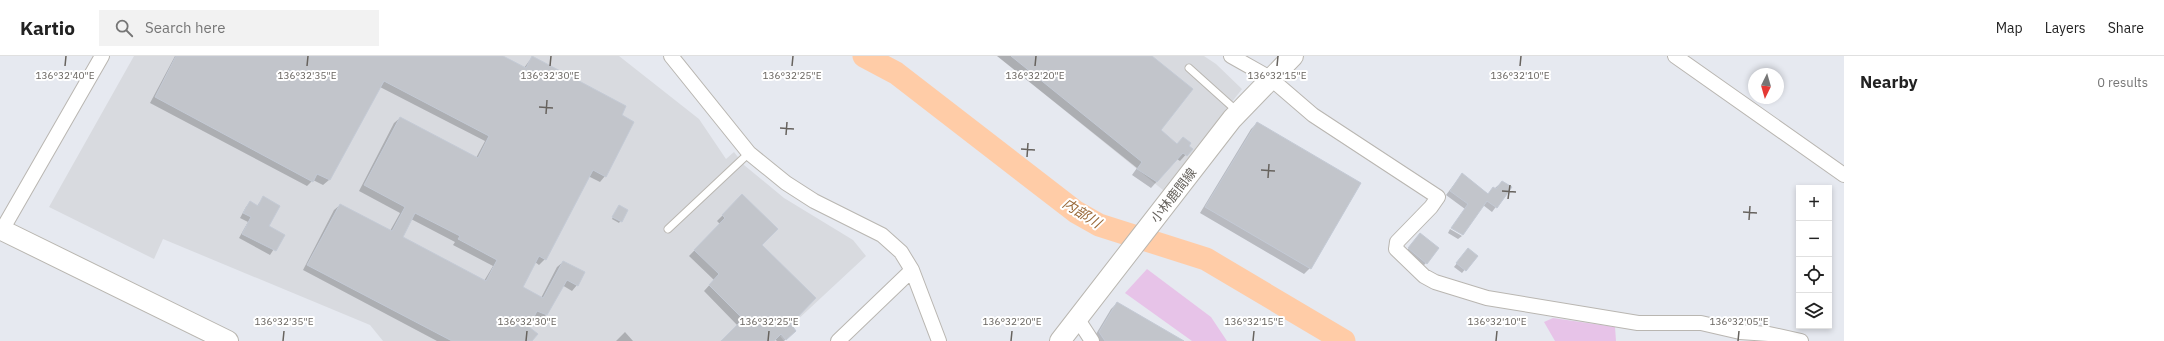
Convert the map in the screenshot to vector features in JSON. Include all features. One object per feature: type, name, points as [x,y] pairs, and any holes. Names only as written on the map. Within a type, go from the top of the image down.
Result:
[{"type":"main road","name":"小林鹿間線","points":[[1060,341],[1101,286],[1238,112],[1293,56]]},
{"type":"main road","points":[[2,230],[228,341]]},
{"type":"street","points":[[2,230],[102,56]]},
{"type":"street","points":[[671,56],[749,153],[786,183],[814,201],[882,235],[901,252],[912,270],[939,341]]},
{"type":"street","points":[[1231,56],[1270,78],[1313,115],[1438,197],[1431,207],[1401,237],[1397,242],[1396,249],[1424,276],[1435,282],[1487,298],[1542,309],[1638,324],[1701,323],[1740,332],[1769,334],[1801,341]]},
{"type":"street","points":[[1675,56],[1844,175]]},
{"type":"street","points":[[838,341],[912,270]]},
{"type":"street","points":[[1077,318],[1092,341]]},
{"type":"lane","points":[[1189,68],[1238,112]]},
{"type":"lane","points":[[668,229],[749,153]]},
{"type":"shaded area","points":[[134,56],[619,56],[699,119],[726,159],[734,152],[744,165],[784,198],[853,240],[866,256],[780,336],[784,341],[383,341],[370,325],[163,239],[154,259],[49,207]]},
{"type":"shaded area","points":[[997,56],[1204,56],[1216,64],[1242,89],[1163,190]]},
{"type":"shaded area","points":[[1147,269],[1211,317],[1227,341],[1192,341],[1125,293]]},
{"type":"shaded area","points":[[1553,318],[1615,327],[1616,341],[1555,341],[1544,322]]},
{"type":"building","points":[[176,56],[503,56],[526,68],[532,56],[626,106],[622,115],[634,122],[606,177],[593,170],[546,260],[539,256],[523,287],[543,298],[563,261],[585,272],[578,286],[567,280],[547,315],[537,311],[529,327],[538,334],[532,341],[452,341],[307,265],[340,204],[392,231],[405,207],[364,185],[400,117],[478,158],[489,136],[384,81],[330,180],[317,174],[313,182],[155,97]],"holes":[[[415,213],[460,236],[458,239],[497,260],[486,281],[403,237]]]},
{"type":"building","points":[[1011,56],[1152,56],[1193,89],[1161,130],[1177,144],[1183,137],[1191,143],[1189,146],[1193,149],[1187,156],[1183,153],[1157,182],[1137,169],[1142,162]]},
{"type":"building","points":[[1257,122],[1361,183],[1311,269],[1205,207]]},
{"type":"building","points":[[1462,173],[1488,194],[1493,187],[1496,189],[1502,181],[1512,187],[1497,208],[1487,201],[1463,235],[1451,228],[1468,204],[1450,191]]},
{"type":"building","points":[[742,194],[778,229],[762,245],[816,298],[791,324],[796,331],[786,340],[781,334],[774,341],[721,341],[743,319],[709,285],[719,274],[694,250],[725,218],[722,215]]},
{"type":"building","points":[[263,196],[280,206],[269,226],[285,235],[276,251],[242,234],[251,217],[243,213],[250,201],[258,206]]},
{"type":"building","points":[[619,205],[628,210],[622,222],[612,217]]},
{"type":"building","points":[[1420,233],[1439,248],[1427,264],[1408,248]]},
{"type":"building","points":[[1468,248],[1478,256],[1466,271],[1456,263]]},
{"type":"building","points":[[1117,302],[1184,341],[1105,341],[1099,332]]},
{"type":"waterway","name":"内部川","points":[[864,56],[896,73],[1076,212],[1099,225],[1206,259],[1344,341]]}]
